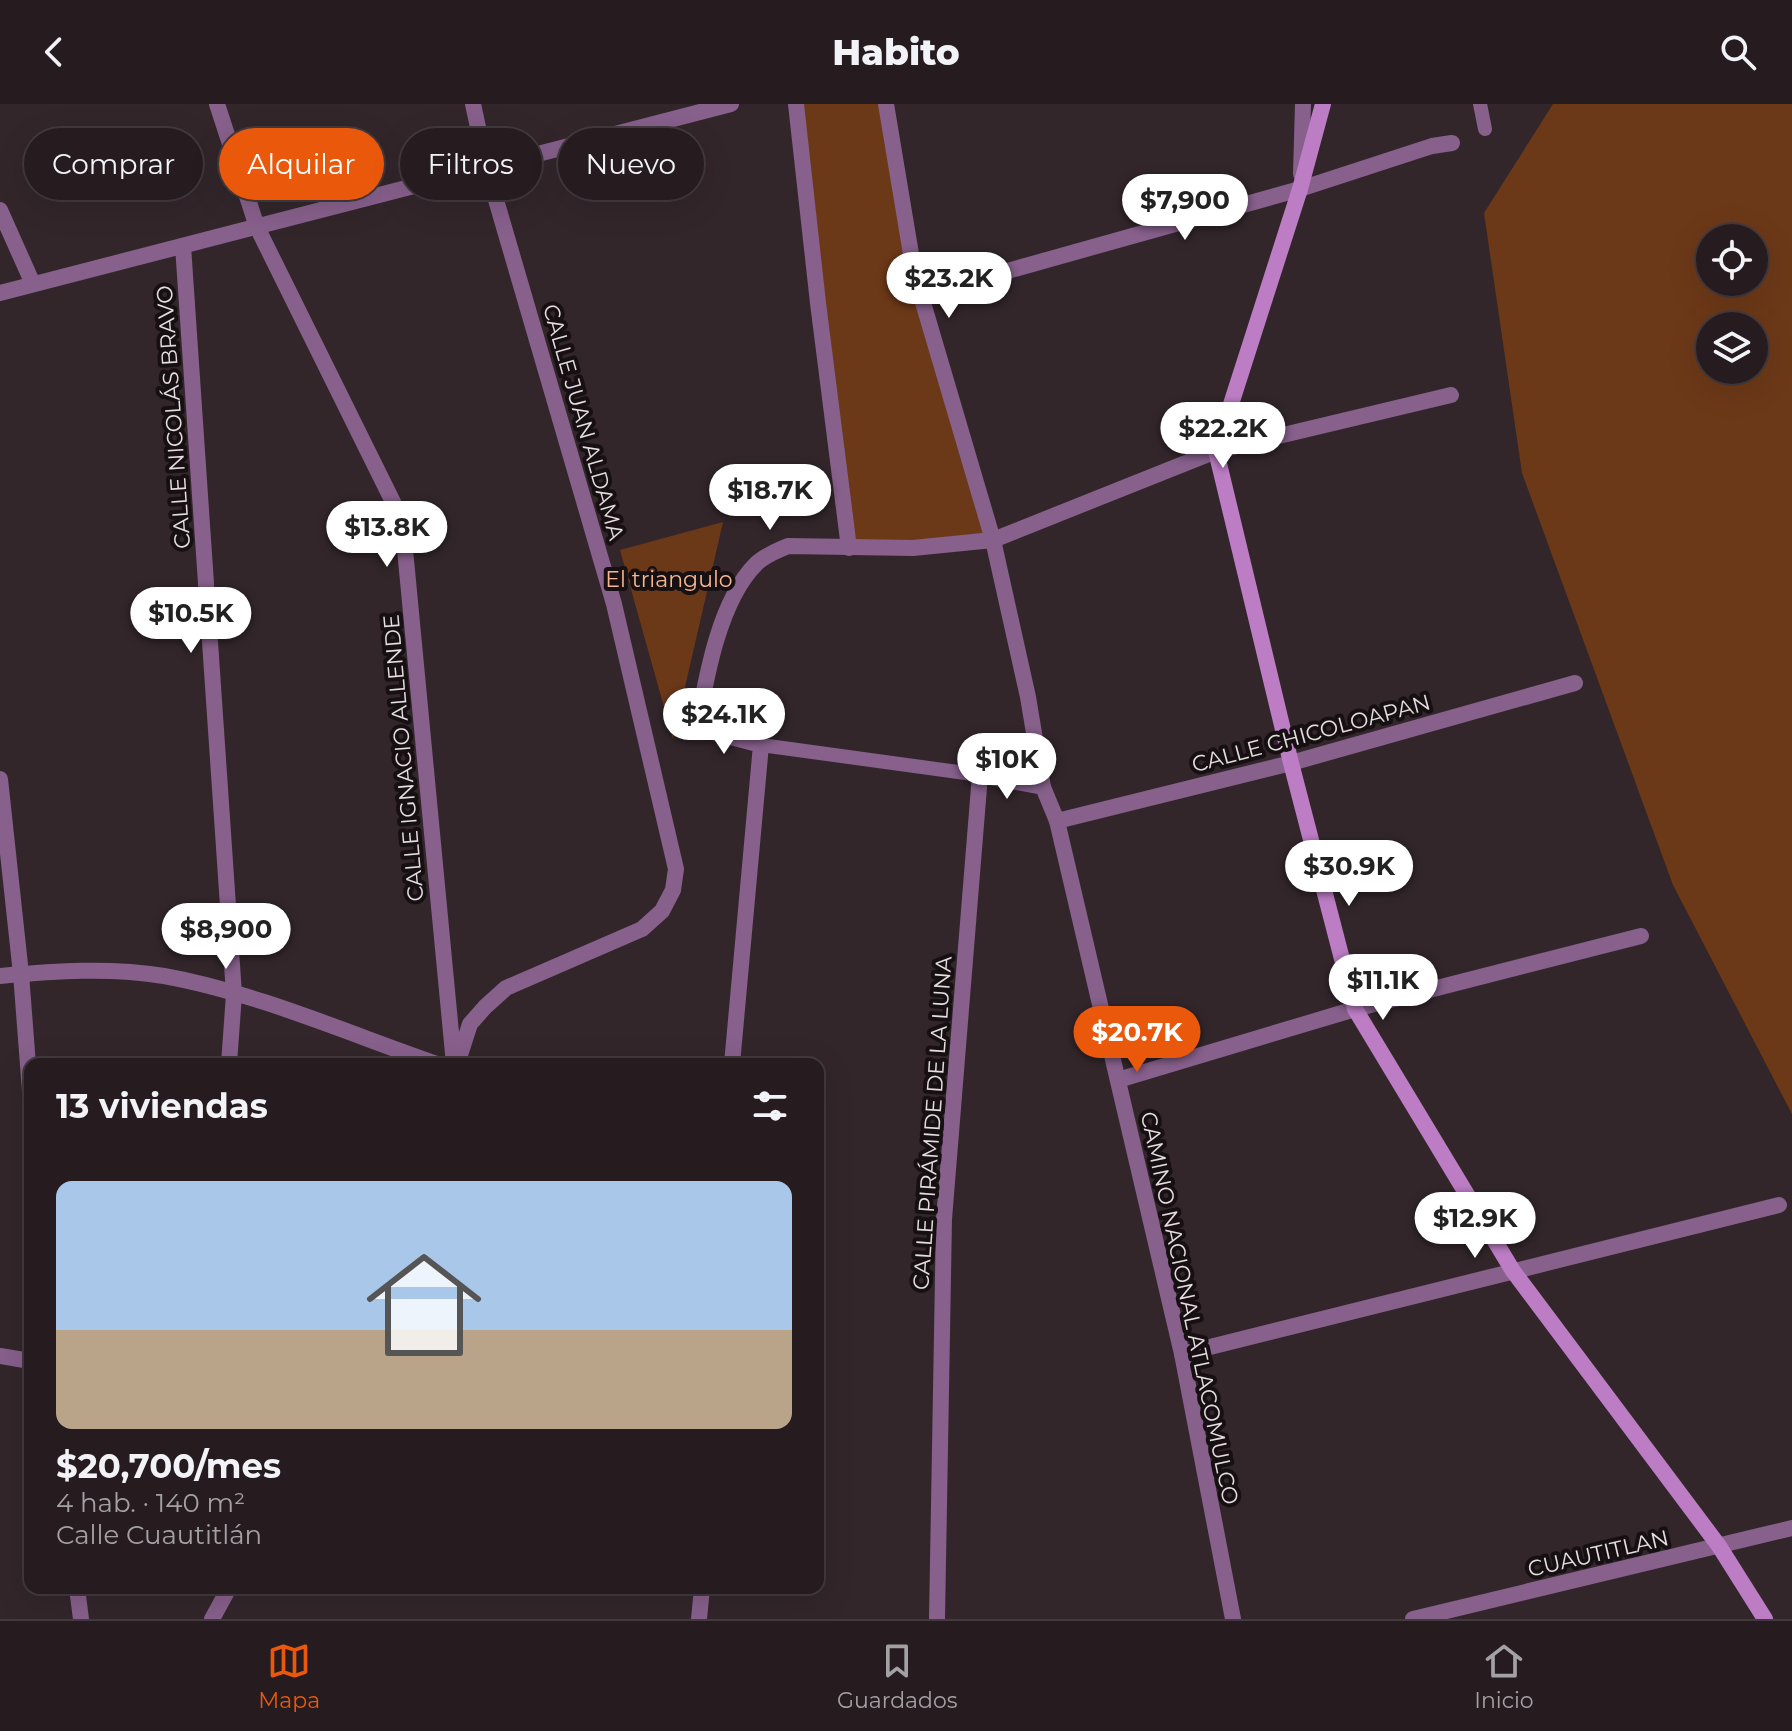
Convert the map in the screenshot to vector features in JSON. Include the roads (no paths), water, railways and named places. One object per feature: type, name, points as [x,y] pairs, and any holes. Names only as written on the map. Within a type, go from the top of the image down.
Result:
[{"type":"street","name":"CALLE IGNACIO ALLENDE","points":[[217,104],[257,227],[394,504],[404,539],[454,1058]]},
{"type":"street","name":"CALLE JUAN ALDAMA","points":[[473,104],[478,128]]},
{"type":"street","points":[[542,154],[731,104]]},
{"type":"street","points":[[796,104],[849,548]]},
{"type":"street","name":"CAMINO NACIONAL ATLACOMULCO","points":[[886,104],[914,272],[993,540],[1028,697],[1043,787],[1057,821],[1182,1354],[1233,1619]]},
{"type":"street","points":[[1300,189],[1303,104]]},
{"type":"street","points":[[1323,104],[1300,189],[1216,451],[1291,763],[1355,1009],[1513,1271],[1719,1546],[1765,1619]]},
{"type":"street","points":[[914,272],[986,277],[1300,189],[1432,146],[1452,143]]},
{"type":"street","points":[[0,293],[400,191]]},
{"type":"street","name":"CALLE JUAN ALDAMA","points":[[457,1058],[470,1024],[506,988],[642,929],[662,911],[673,890],[676,869],[614,604],[496,200]]},
{"type":"street","points":[[0,210],[33,284]]},
{"type":"street","name":"CALLE NICOLÁS BRAVO","points":[[183,246],[234,994],[229,1058]]},
{"type":"street","points":[[733,1058],[761,745],[697,728],[709,662],[735,593],[755,565],[770,553],[788,546],[913,548],[993,540],[1216,451],[1451,395]]},
{"type":"street","name":"CALLE CHICOLOAPAN","points":[[1057,821],[1291,763],[1575,683]]},
{"type":"street","points":[[980,775],[1043,787]]},
{"type":"street","name":"CALLE PIRÁMIDE DE LA LUNA","points":[[937,1619],[944,1219],[980,775]]},
{"type":"street","points":[[0,779],[27,1058]]},
{"type":"street","points":[[1118,1080],[1355,1009],[1641,936]]},
{"type":"street","points":[[0,976],[95,970],[164,976],[234,994],[398,1058]]},
{"type":"street","points":[[1182,1354],[1779,1205]]},
{"type":"street","points":[[0,1356],[24,1360]]},
{"type":"street","name":"CUAUTITLAN","points":[[1413,1619],[1792,1528]]},
{"type":"street","points":[[78,1594],[81,1619]]},
{"type":"street","points":[[212,1619],[226,1594]]},
{"type":"street","points":[[699,1619],[701,1594]]},
{"type":"lane","points":[[1480,104],[1485,129]]},
{"type":"lane","points":[[761,745],[980,775]]},
{"type":"park label","name":"El triangulo","points":[[669,579]]}]
